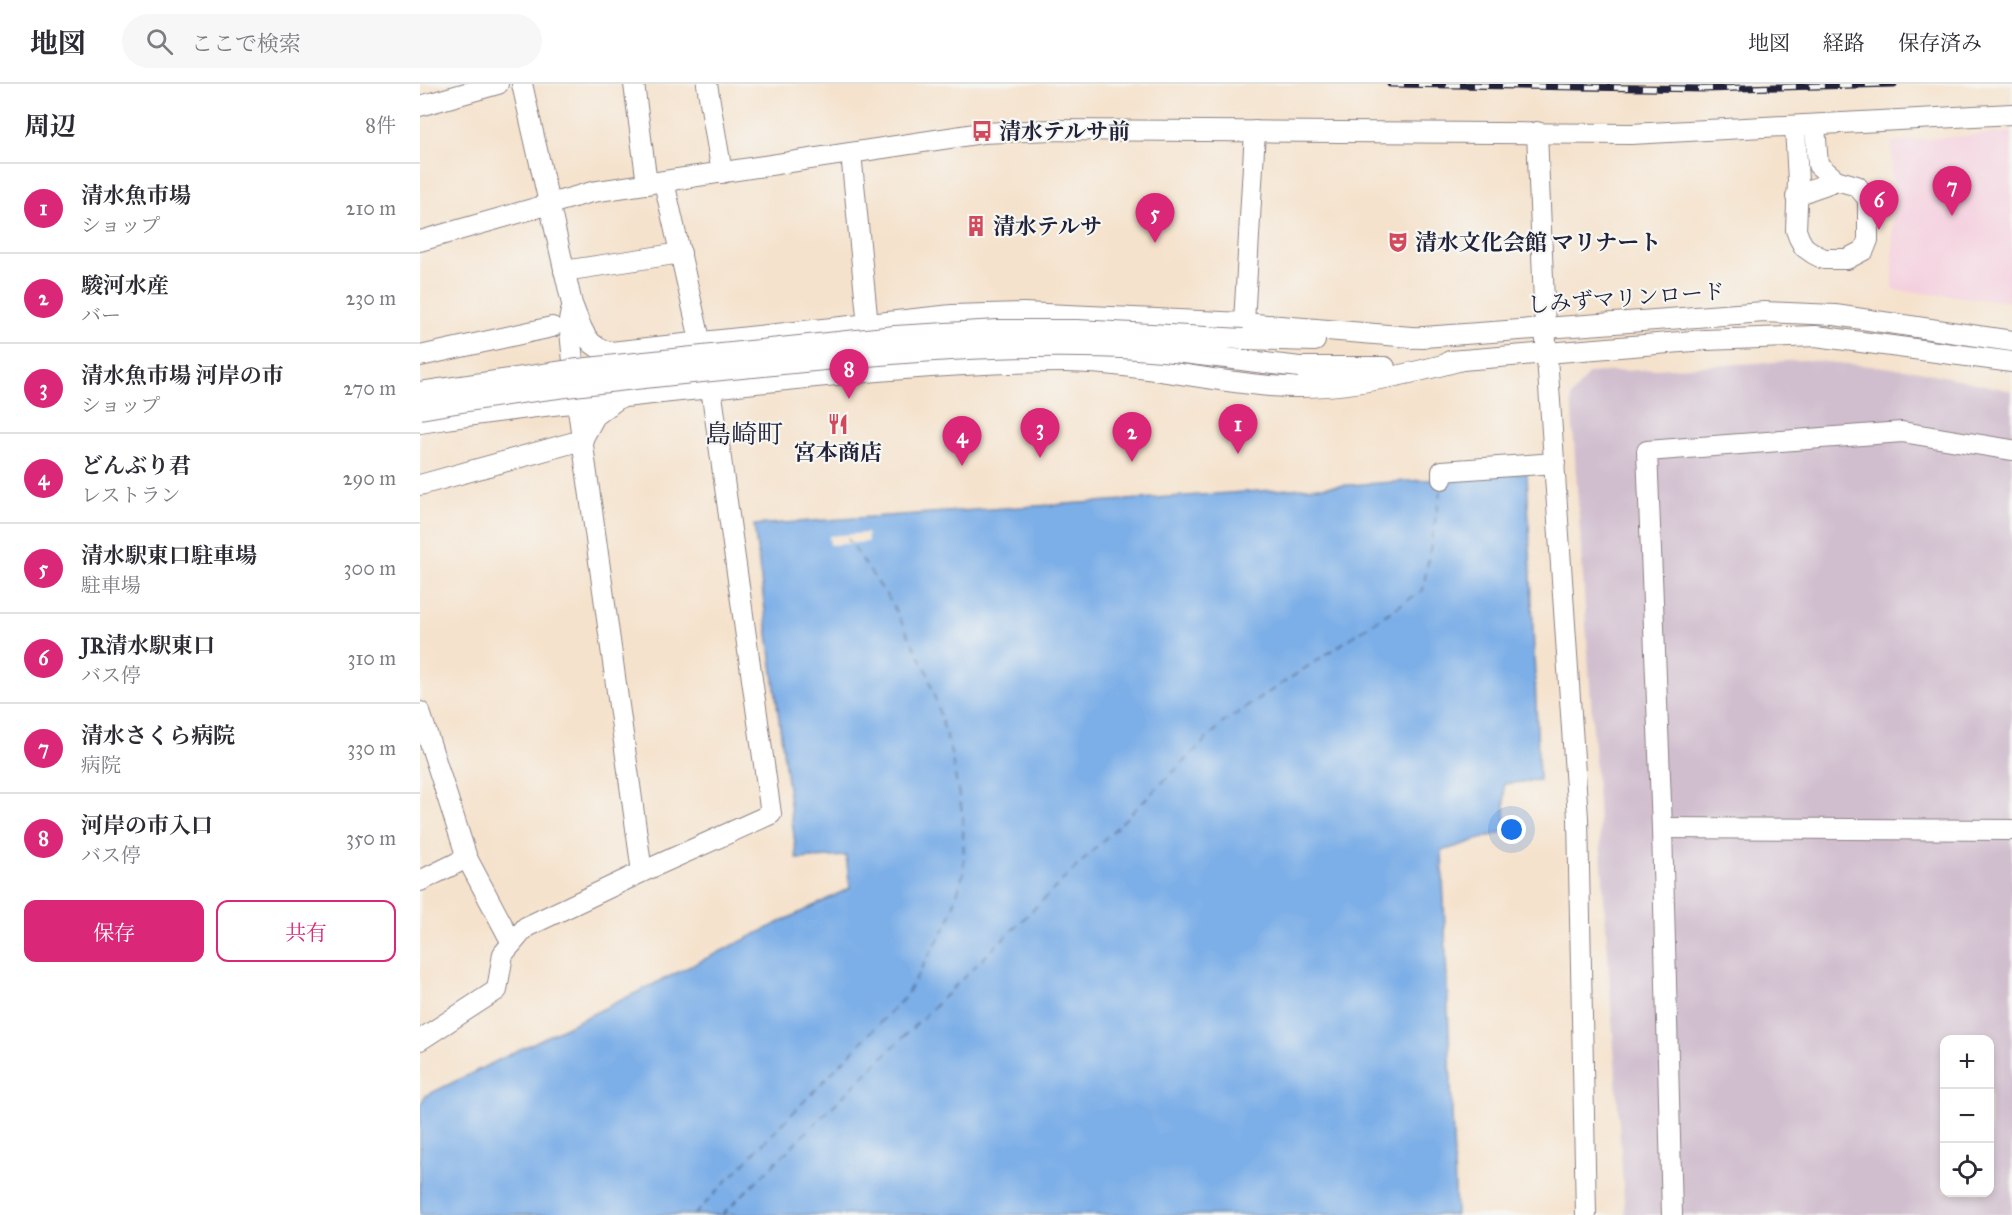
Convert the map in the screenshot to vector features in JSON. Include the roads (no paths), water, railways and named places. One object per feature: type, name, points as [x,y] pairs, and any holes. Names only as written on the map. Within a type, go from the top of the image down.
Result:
[{"type":"street","points":[[420,106],[498,84]]},
{"type":"street","points":[[522,84],[572,304],[590,344],[598,350],[611,352],[952,315],[1023,314],[1243,331]]},
{"type":"street","points":[[420,1040],[497,990],[503,954],[526,927],[771,814],[711,388],[681,253],[656,183],[634,84]]},
{"type":"street","points":[[707,84],[723,173]]},
{"type":"street","points":[[420,241],[592,192],[982,133],[1052,130],[1631,134],[2012,114]]},
{"type":"street","points":[[1795,127],[1798,171],[1796,230],[1804,247],[1824,259],[1847,259],[1864,250],[1868,240],[1868,199],[1857,186],[1836,180],[1818,165],[1815,126]]},
{"type":"street","points":[[1243,331],[1255,131]]},
{"type":"street","points":[[1538,132],[1545,327],[1578,818],[1586,1215]]},
{"type":"street","points":[[851,153],[872,370]]},
{"type":"street","points":[[1796,197],[1807,189],[1823,187],[1836,180]]},
{"type":"street","points":[[564,271],[681,253]]},
{"type":"street","points":[[572,304],[569,321],[577,402],[642,872]]},
{"type":"street","name":"しみずマリンロード","points":[[1243,331],[1345,342],[1764,312],[1835,315],[2012,340]]},
{"type":"street","points":[[420,356],[552,327]]},
{"type":"street","points":[[420,392],[578,369],[917,335],[997,330],[1243,331]]},
{"type":"street","points":[[420,409],[546,390],[693,373],[898,353],[995,347],[1138,350],[1299,367],[1368,369],[1705,340],[1816,336],[2012,362]]},
{"type":"street","points":[[420,423],[577,402],[872,370],[1068,362],[1152,368],[1270,386],[1307,387],[1397,377],[1462,360]]},
{"type":"street","points":[[420,485],[582,440],[595,417],[620,398]]},
{"type":"street","points":[[1672,1215],[1662,828],[1647,451],[1902,432],[2012,450]]},
{"type":"street","points":[[1442,478],[1442,471],[1555,463]]},
{"type":"street","points":[[420,712],[467,858],[512,943]]},
{"type":"street","points":[[1662,828],[2012,830]]},
{"type":"street","points":[[420,880],[467,858]]},
{"type":"water","points":[[1527,473],[1539,780],[1504,784],[1506,831],[1442,851],[1456,1215],[420,1215],[420,1107],[425,1096],[850,888],[846,856],[797,859],[754,525]]},
{"type":"railway","points":[[1390,84],[1705,89],[1894,84]]},
{"type":"place","name":"清水テルサ前","points":[[982,131]]},
{"type":"place","name":"清水さくら病院","points":[[1952,216]]},
{"type":"place","name":"清水テルサ","points":[[976,226]]},
{"type":"place","name":"JR清水駅東口","points":[[1879,230]]},
{"type":"place","name":"清水文化会館 マリナート","points":[[1398,242]]},
{"type":"place","name":"清水駅東口駐車場","points":[[1155,243]]},
{"type":"place","name":"河岸の市入口","points":[[849,399]]},
{"type":"place","name":"宮本商店","points":[[838,424]]},
{"type":"place","name":"清水魚市場","points":[[1238,454]]},
{"type":"place","name":"清水魚市場 河岸の市","points":[[1040,458]]},
{"type":"place","name":"駿河水産","points":[[1132,462]]},
{"type":"place","name":"どんぶり君","points":[[962,466]]},
{"type":"district","name":"島崎町","points":[[744,434]]}]
